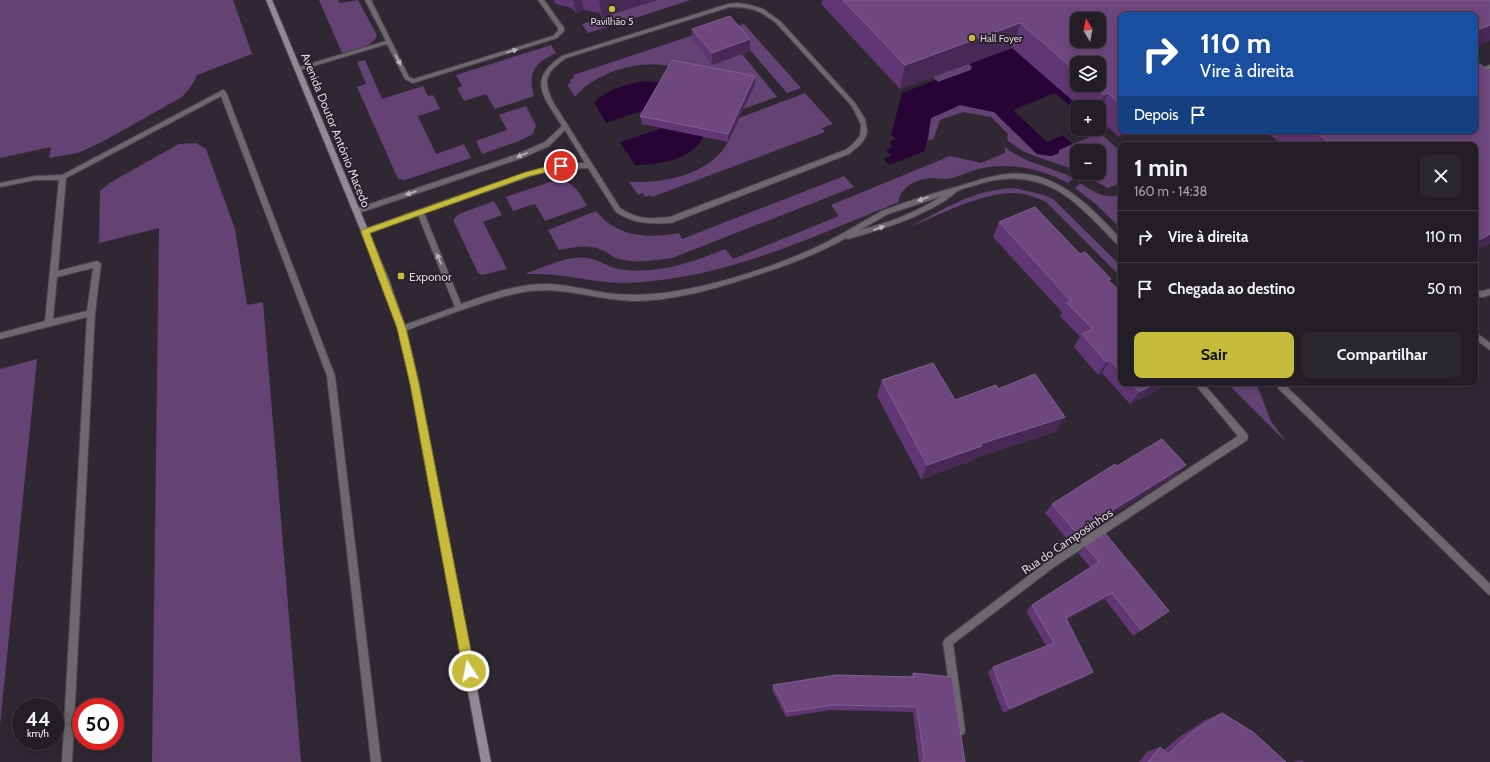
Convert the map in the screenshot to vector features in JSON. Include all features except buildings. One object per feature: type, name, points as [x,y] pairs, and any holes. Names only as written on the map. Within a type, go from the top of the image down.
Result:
[{"type":"main road","name":"Avenida Doutor António Macedo","points":[[270,0],[357,211],[402,328],[416,392],[486,762]]},
{"type":"street","points":[[368,0],[407,78],[413,81],[555,37],[560,34],[560,28],[541,0]]},
{"type":"street","points":[[730,5],[758,7],[778,22],[853,104],[862,117],[865,128],[863,137],[857,145],[847,152],[671,220],[647,222],[629,218],[618,210],[590,166],[545,93],[543,84],[545,73],[551,64],[564,57],[730,5]]},
{"type":"street","points":[[298,69],[389,42]]},
{"type":"street","points":[[1478,83],[1482,73],[1490,67]]},
{"type":"street","points":[[0,185],[35,178],[63,177],[224,92],[331,376],[376,762]]},
{"type":"street","points":[[357,211],[520,156],[547,144],[565,126]]},
{"type":"street","points":[[365,232],[546,168],[576,165],[590,166]]},
{"type":"street","points":[[402,328],[502,293],[519,289],[541,286],[566,288],[616,297],[673,294],[716,284],[764,270],[841,238],[887,212],[929,196],[960,188],[981,180],[1003,176],[1021,176],[1038,179],[1053,184],[1080,204],[1118,240]]},
{"type":"street","points":[[49,324],[55,275],[63,177]]},
{"type":"street","points":[[841,238],[875,230],[914,215],[935,205],[960,188]]},
{"type":"street","points":[[420,212],[459,308]]},
{"type":"street","points":[[55,275],[97,264],[91,313],[67,762]]},
{"type":"street","points":[[1478,294],[1490,292]]},
{"type":"street","points":[[0,336],[91,313]]},
{"type":"street","points":[[1478,337],[1490,347]]},
{"type":"street","name":"Rua do Camposinhos","points":[[961,740],[948,642],[1052,564],[1244,437],[1201,386]]},
{"type":"street","points":[[1284,386],[1282,387],[1490,590]]},
{"type":"shaded area","points":[[0,0],[233,0],[252,54],[197,75],[192,85],[182,97],[102,142],[78,153],[49,158],[51,147],[0,158]]},
{"type":"shaded area","points":[[319,0],[338,0],[340,3],[358,0],[377,35],[375,39],[367,46],[342,53]]},
{"type":"shaded area","points":[[657,0],[691,0],[588,33],[582,24]]},
{"type":"shaded area","points":[[744,24],[801,88],[787,93],[731,28]]},
{"type":"shaded area","points":[[718,27],[712,64],[742,54],[777,97],[743,109],[675,68],[660,65],[633,66],[619,70],[594,81],[583,88],[575,97],[567,84],[571,83],[570,80],[574,78],[573,75]]},
{"type":"shaded area","points":[[551,45],[556,53],[538,64],[532,75],[532,88],[534,96],[495,109],[486,94],[464,101],[457,88],[462,86],[456,75]]},
{"type":"shaded area","points":[[1019,45],[1038,70],[1072,100],[1070,100],[1070,106],[1055,93],[1013,110],[1047,142],[1063,135],[1072,144],[1059,150],[1059,153],[1051,156],[1037,154],[994,112],[960,105],[931,118],[925,151],[889,165],[884,159],[891,156],[886,150],[893,147],[889,142],[896,139],[891,135],[902,93],[936,80],[938,82],[971,70],[972,67],[969,64]]},
{"type":"shaded area","points":[[365,60],[382,99],[423,86],[428,96],[433,95],[440,109],[418,116],[436,154],[464,144],[471,158],[405,180],[398,179],[357,87],[366,84],[357,62]]},
{"type":"shaded area","points":[[969,64],[972,67],[971,70],[938,82],[931,75],[942,73]]},
{"type":"shaded area","points":[[644,81],[667,83],[692,94],[606,123],[594,102],[605,94],[618,88]]},
{"type":"shaded area","points":[[805,93],[833,124],[822,128],[825,132],[652,197],[650,195],[645,197],[643,193],[638,195],[629,182],[654,181],[679,177],[703,167],[713,160],[725,147],[739,118]]},
{"type":"shaded area","points":[[960,105],[994,112],[1037,154],[1051,156],[1059,153],[1058,150],[1070,145],[1070,169],[1021,150],[1007,140],[1008,134],[991,117],[963,112],[940,120],[934,138],[928,141],[931,118]]},
{"type":"shaded area","points":[[526,106],[536,125],[533,134],[519,141],[482,154],[476,141],[507,130],[499,115]]},
{"type":"shaded area","points":[[707,113],[705,133],[699,143],[692,150],[674,159],[654,164],[635,165],[620,142]]},
{"type":"shaded area","points":[[1093,136],[1103,136],[1118,149],[1118,184],[1108,188],[1093,180],[1106,180],[1106,144],[1073,144]]},
{"type":"shaded area","points":[[196,143],[206,149],[235,229],[247,305],[263,302],[301,762],[152,762],[159,228],[99,243],[100,191],[111,182],[179,144]]},
{"type":"shaded area","points":[[1005,147],[1021,157],[1070,176],[1070,180],[1072,180],[1068,183],[1036,170],[1013,166],[1001,166],[978,169],[950,179],[931,178],[921,180],[910,185],[902,192],[899,202],[799,243],[731,266],[697,274],[662,280],[617,283],[555,275],[525,274],[572,258],[591,259],[611,267],[633,270],[660,269],[700,259],[725,249],[733,259],[839,216],[831,205],[950,156],[981,163],[1005,153]]},
{"type":"shaded area","points":[[844,176],[854,187],[672,258],[632,261],[616,258],[602,250],[589,247],[559,250],[548,230],[596,211],[604,220],[623,231],[645,236],[679,233],[682,239]]},
{"type":"shaded area","points":[[556,180],[572,185],[587,206],[545,221],[535,204],[513,211],[506,197]]},
{"type":"shaded area","points":[[1080,183],[1105,196],[1118,195],[1118,226],[1097,205],[1075,188]]},
{"type":"shaded area","points":[[1014,188],[1044,195],[1053,199],[1118,263],[1118,274],[1046,202],[1027,195],[1014,193],[989,196],[961,205],[910,227],[960,201],[985,192]]},
{"type":"shaded area","points":[[494,201],[502,215],[483,222],[507,269],[482,275],[478,273],[454,222],[454,219],[459,214]]},
{"type":"shaded area","points":[[37,359],[0,725],[0,369]]},
{"type":"shaded area","points":[[1230,386],[1257,386],[1271,421],[1286,442]]},
{"type":"place","name":"Pavilhão 5","points":[[612,9]]},
{"type":"place","name":"Hall Foyer","points":[[972,38]]},
{"type":"place","name":"Exponor","points":[[401,276]]},
{"type":"route","points":[[469,671],[415,384],[402,328],[373,249],[365,232],[480,190],[546,168],[561,166]]}]
